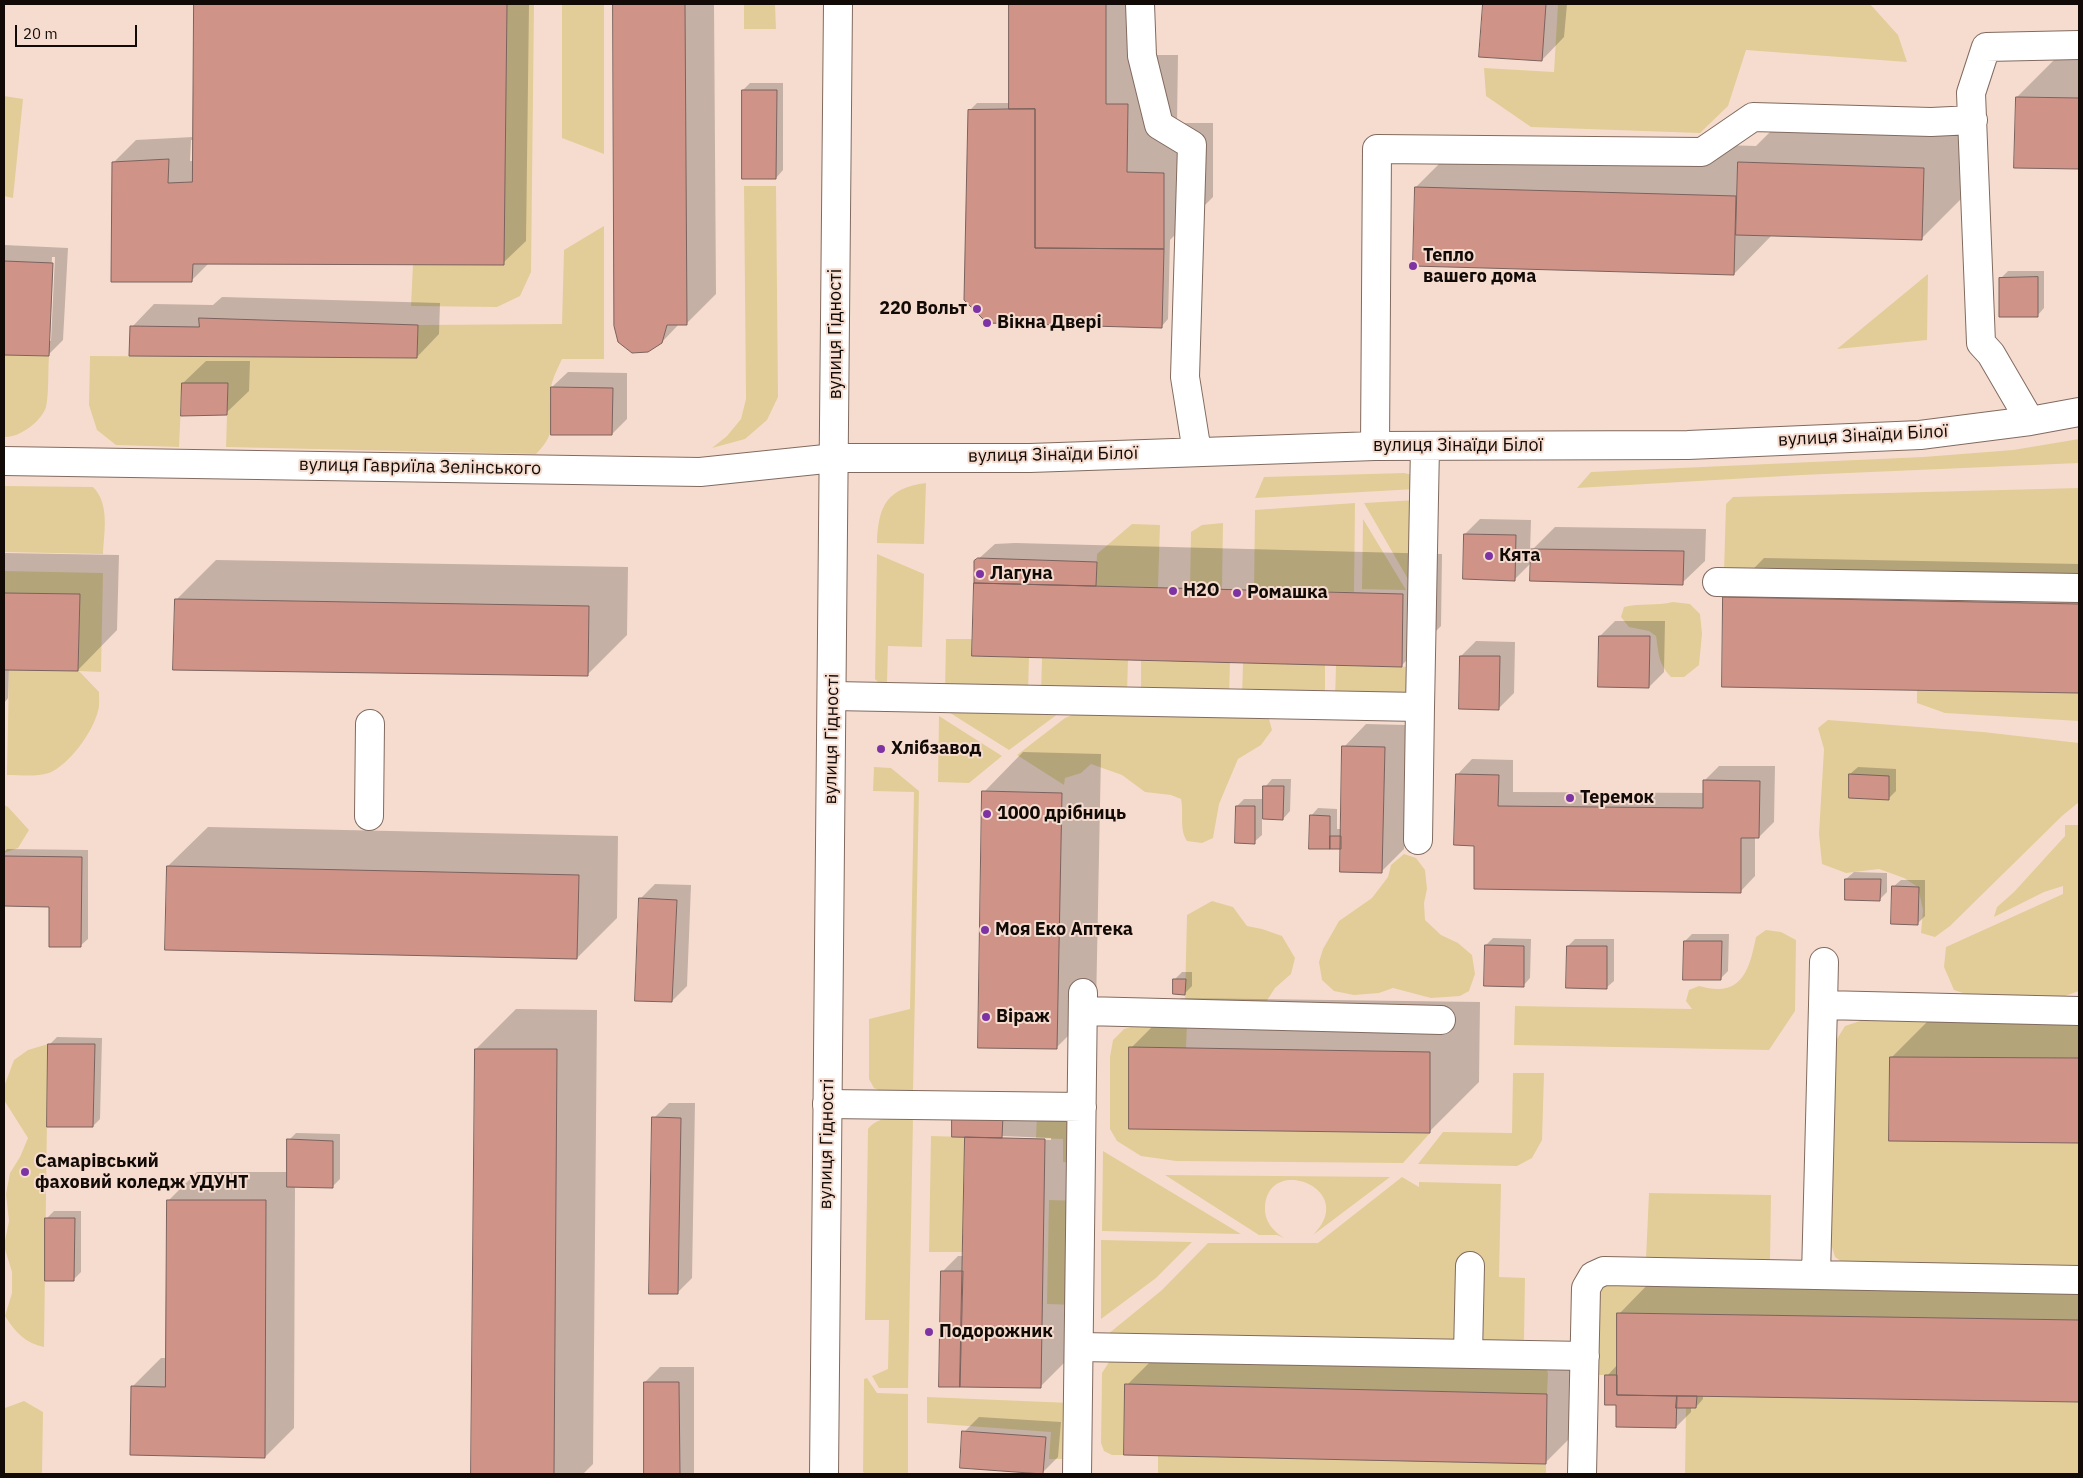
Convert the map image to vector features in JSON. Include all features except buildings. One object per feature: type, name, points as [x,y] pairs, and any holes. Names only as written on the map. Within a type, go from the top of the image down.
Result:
[{"type":"street","name":"вулиця Гідності","points":[[824,1474],[833,696],[838,4]]},
{"type":"street","points":[[1140,4],[1142,56],[1159,125],[1192,145],[1185,377],[1197,452]]},
{"type":"street","points":[[2030,421],[1991,354],[1981,343],[1971,93],[1986,47],[2079,45]]},
{"type":"street","points":[[1375,446],[1377,149],[1702,152],[1753,117],[1931,122],[1973,120]]},
{"type":"street","name":"вулиця Зінаїди Білої","points":[[835,458],[1030,458],[1375,446],[1698,445],[1920,435],[2030,421],[2079,412]]},
{"type":"street","points":[[1418,840],[1425,446]]},
{"type":"street","name":"вулиця Гавриїла Зелінського","points":[[4,461],[700,472],[835,458]]},
{"type":"street","points":[[1717,582],[2079,588]]},
{"type":"street","points":[[833,696],[1420,706]]},
{"type":"street","points":[[369,816],[370,724]]},
{"type":"street","points":[[1816,1275],[1824,962]]},
{"type":"street","points":[[1077,1474],[1083,1002],[1440,1020]]},
{"type":"street","points":[[1823,1005],[2079,1011]]},
{"type":"street","points":[[827,1104],[1082,1107]]},
{"type":"street","points":[[1468,1354],[1470,1266]]},
{"type":"street","points":[[1582,1474],[1586,1288],[1593,1276],[1604,1271],[2079,1280]]},
{"type":"street","points":[[1080,1346],[1585,1356]]},
{"type":"shaded area","points":[[507,4],[534,4],[531,272],[520,296],[497,307],[411,306],[413,264],[504,264]]},
{"type":"shaded area","points":[[562,4],[604,4],[604,154],[562,138]]},
{"type":"shaded area","points":[[744,4],[775,4],[776,29],[744,29]]},
{"type":"shaded area","points":[[1558,4],[1870,4],[1898,35],[1907,62],[1746,50],[1728,106],[1700,133],[1531,127],[1486,96],[1484,68],[1554,72]]},
{"type":"shaded area","points":[[4,96],[23,99],[13,198],[4,196]]},
{"type":"shaded area","points":[[744,186],[776,186],[778,397],[767,420],[745,439],[712,448],[727,436],[741,419],[746,399]]},
{"type":"shaded area","points":[[604,226],[604,359],[562,359],[551,388],[551,430],[544,445],[536,454],[226,447],[228,383],[182,383],[179,447],[116,445],[97,430],[89,405],[90,356],[417,358],[418,325],[562,324],[564,250]]},
{"type":"shaded area","points":[[1928,274],[1927,340],[1837,349]]},
{"type":"shaded area","points":[[4,355],[49,356],[46,407],[29,428],[10,437],[4,437]]},
{"type":"shaded area","points":[[2079,439],[2079,463],[1802,475],[1577,488],[1591,472],[1923,457],[2013,450]]},
{"type":"shaded area","points":[[1404,473],[1413,475],[1416,489],[1255,498],[1264,477]]},
{"type":"shaded area","points":[[926,483],[924,544],[877,543],[880,519],[887,501],[902,489]]},
{"type":"shaded area","points":[[4,486],[93,487],[102,502],[104,510],[103,554],[4,552]]},
{"type":"shaded area","points":[[2079,488],[2079,578],[1724,572],[1726,504],[1733,497]]},
{"type":"shaded area","points":[[1417,500],[1412,586],[1364,503]]},
{"type":"shaded area","points":[[1355,503],[1354,592],[1254,590],[1255,510]]},
{"type":"shaded area","points":[[1363,519],[1406,590],[1362,589]]},
{"type":"shaded area","points":[[1223,523],[1222,589],[1190,588],[1191,532],[1202,525]]},
{"type":"shaded area","points":[[1132,524],[1160,525],[1158,587],[1096,586],[1097,554]]},
{"type":"shaded area","points":[[877,554],[924,574],[922,647],[888,646],[887,683],[879,683],[875,679]]},
{"type":"shaded area","points":[[4,571],[103,573],[101,672],[79,671],[99,692],[98,711],[86,738],[79,747],[64,763],[49,773],[7,775],[9,670],[78,671],[80,594],[4,593]]},
{"type":"shaded area","points":[[1673,602],[1690,604],[1700,614],[1702,634],[1699,665],[1684,677],[1671,677],[1667,672],[1660,658],[1656,636],[1649,631],[1629,627],[1621,617],[1624,607]]},
{"type":"shaded area","points":[[946,639],[972,639],[972,656],[1029,658],[1028,693],[945,692]]},
{"type":"shaded area","points":[[1042,658],[1128,660],[1127,694],[1041,693]]},
{"type":"shaded area","points":[[1141,661],[1230,663],[1229,696],[1141,694]]},
{"type":"shaded area","points":[[1243,663],[1325,665],[1325,698],[1242,697]]},
{"type":"shaded area","points":[[1336,665],[1413,667],[1409,698],[1335,699]]},
{"type":"shaded area","points":[[1917,690],[2079,693],[2079,721],[1945,713],[1917,703]]},
{"type":"shaded area","points":[[939,706],[1066,708],[1009,750]]},
{"type":"shaded area","points":[[1086,709],[1257,713],[1269,719],[1272,730],[1261,745],[1238,759],[1219,804],[1213,838],[1202,843],[1187,841],[1182,826],[1181,799],[1171,795],[1145,792],[1122,775],[1091,764],[1081,773],[1065,778],[1064,785],[1017,755],[1065,718]]},
{"type":"shaded area","points":[[939,716],[1002,756],[969,783],[938,782]]},
{"type":"shaded area","points":[[1828,720],[1983,732],[2079,743],[2079,802],[2062,816],[1950,926],[1935,937],[1921,933],[1923,910],[1918,887],[1904,878],[1879,869],[1846,873],[1822,864],[1819,834],[1824,749],[1818,728]]},
{"type":"shaded area","points":[[874,767],[891,768],[919,791],[913,1092],[884,1092],[874,1088],[869,1079],[869,1019],[910,1009],[914,792],[873,791]]},
{"type":"shaded area","points":[[4,805],[29,830],[18,848],[4,853]]},
{"type":"shaded area","points":[[2065,825],[2079,825],[2079,991],[2062,997],[1984,1000],[1954,990],[1944,967],[1946,947],[2063,894],[2063,886],[2044,892],[1994,917],[1997,907],[2014,892],[2065,836]]},
{"type":"shaded area","points":[[1404,854],[1416,858],[1425,870],[1427,889],[1424,903],[1425,920],[1441,935],[1458,943],[1472,955],[1475,974],[1469,991],[1460,996],[1431,998],[1393,988],[1379,993],[1354,995],[1334,991],[1322,980],[1319,962],[1323,949],[1339,921],[1372,898],[1388,877],[1391,865]]},
{"type":"shaded area","points":[[1212,901],[1233,907],[1247,926],[1282,936],[1295,958],[1291,974],[1275,988],[1266,1002],[1185,1000],[1187,915]]},
{"type":"shaded area","points":[[1766,930],[1781,932],[1796,940],[1795,1011],[1769,1050],[1514,1045],[1515,1006],[1692,1009],[1686,1001],[1689,990],[1699,986],[1713,989],[1725,988],[1734,985],[1741,979],[1750,961],[1756,937]]},
{"type":"shaded area","points":[[1863,1020],[2079,1024],[2079,1058],[1890,1057],[1889,1141],[2079,1143],[2079,1271],[1848,1266],[1835,1257],[1830,1241],[1835,1042],[1845,1026]]},
{"type":"shaded area","points":[[1138,1025],[1187,1025],[1186,1048],[1129,1048],[1129,1129],[1430,1133],[1403,1163],[1176,1161],[1141,1156],[1117,1141],[1110,1129],[1110,1057],[1113,1040],[1124,1029]]},
{"type":"shaded area","points":[[48,1044],[44,1347],[26,1340],[5,1316],[12,1293],[12,1272],[4,1246],[9,1221],[6,1194],[10,1173],[20,1157],[28,1138],[4,1100],[5,1084],[14,1060],[28,1050]]},
{"type":"shaded area","points":[[1513,1073],[1544,1073],[1542,1140],[1532,1158],[1517,1166],[1418,1164],[1443,1132],[1512,1133]]},
{"type":"shaded area","points":[[1037,1115],[1069,1116],[1078,1163],[1063,1162],[1063,1139],[1036,1138]]},
{"type":"shaded area","points":[[913,1118],[908,1388],[879,1388],[872,1376],[888,1369],[889,1320],[865,1320],[868,1129],[882,1119]]},
{"type":"shaded area","points":[[931,1136],[965,1137],[963,1252],[929,1252]]},
{"type":"shaded area","points":[[1103,1151],[1241,1234],[1102,1231]]},
{"type":"shaded area","points":[[1165,1175],[1390,1177],[1313,1235],[1325,1218],[1326,1204],[1319,1192],[1308,1184],[1294,1180],[1280,1182],[1270,1191],[1265,1212],[1270,1225],[1284,1238],[1277,1235],[1259,1235]]},
{"type":"shaded area","points":[[1402,1177],[1419,1187],[1419,1182],[1501,1184],[1499,1277],[1525,1278],[1524,1339],[1519,1346],[1458,1343],[1102,1339],[1162,1290],[1208,1243],[1318,1243]]},
{"type":"shaded area","points":[[1649,1193],[1771,1195],[1770,1261],[1646,1259]]},
{"type":"shaded area","points":[[1049,1200],[1078,1201],[1076,1305],[1047,1304]]},
{"type":"shaded area","points":[[1101,1240],[1192,1242],[1156,1278],[1101,1319]]},
{"type":"shaded area","points":[[1619,1280],[2079,1290],[2079,1320],[1618,1313],[1617,1375],[1598,1375],[1596,1299],[1605,1285]]},
{"type":"shaded area","points":[[1122,1358],[1545,1366],[1548,1373],[1547,1394],[1126,1384],[1124,1455],[1112,1455],[1104,1451],[1101,1443],[1102,1373],[1109,1362]]},
{"type":"shaded area","points":[[867,1378],[877,1393],[908,1394],[908,1474],[865,1474],[863,1472],[864,1379]]},
{"type":"shaded area","points":[[1697,1396],[2079,1402],[2079,1474],[1685,1474],[1686,1408],[1696,1408]]},
{"type":"shaded area","points":[[927,1397],[1071,1403],[1070,1459],[1049,1459],[1051,1432],[927,1423]]},
{"type":"shaded area","points":[[24,1401],[43,1412],[42,1474],[4,1474],[4,1411],[5,1408]]},
{"type":"shaded area","points":[[1158,1455],[1546,1464],[1546,1474],[1158,1474]]},
{"type":"place","name":"Тепло вашего дома","points":[[1413,266]]},
{"type":"place","name":"220 Вольт","points":[[977,309]]},
{"type":"place","name":"Вікна Двері","points":[[987,323]]},
{"type":"place","name":"Кята","points":[[1489,556]]},
{"type":"place","name":"Лагуна","points":[[980,574]]},
{"type":"place","name":"H2O","points":[[1173,591]]},
{"type":"place","name":"Ромашка","points":[[1237,593]]},
{"type":"place","name":"Хлібзавод","points":[[881,749]]},
{"type":"place","name":"Теремок","points":[[1570,798]]},
{"type":"place","name":"1000 дрібниць","points":[[987,814]]},
{"type":"place","name":"Моя Еко Аптека","points":[[985,930]]},
{"type":"place","name":"Віраж","points":[[986,1017]]},
{"type":"place","name":"Самарівський фаховий коледж УДУНТ","points":[[25,1172]]},
{"type":"place","name":"Подорожник","points":[[929,1332]]}]
